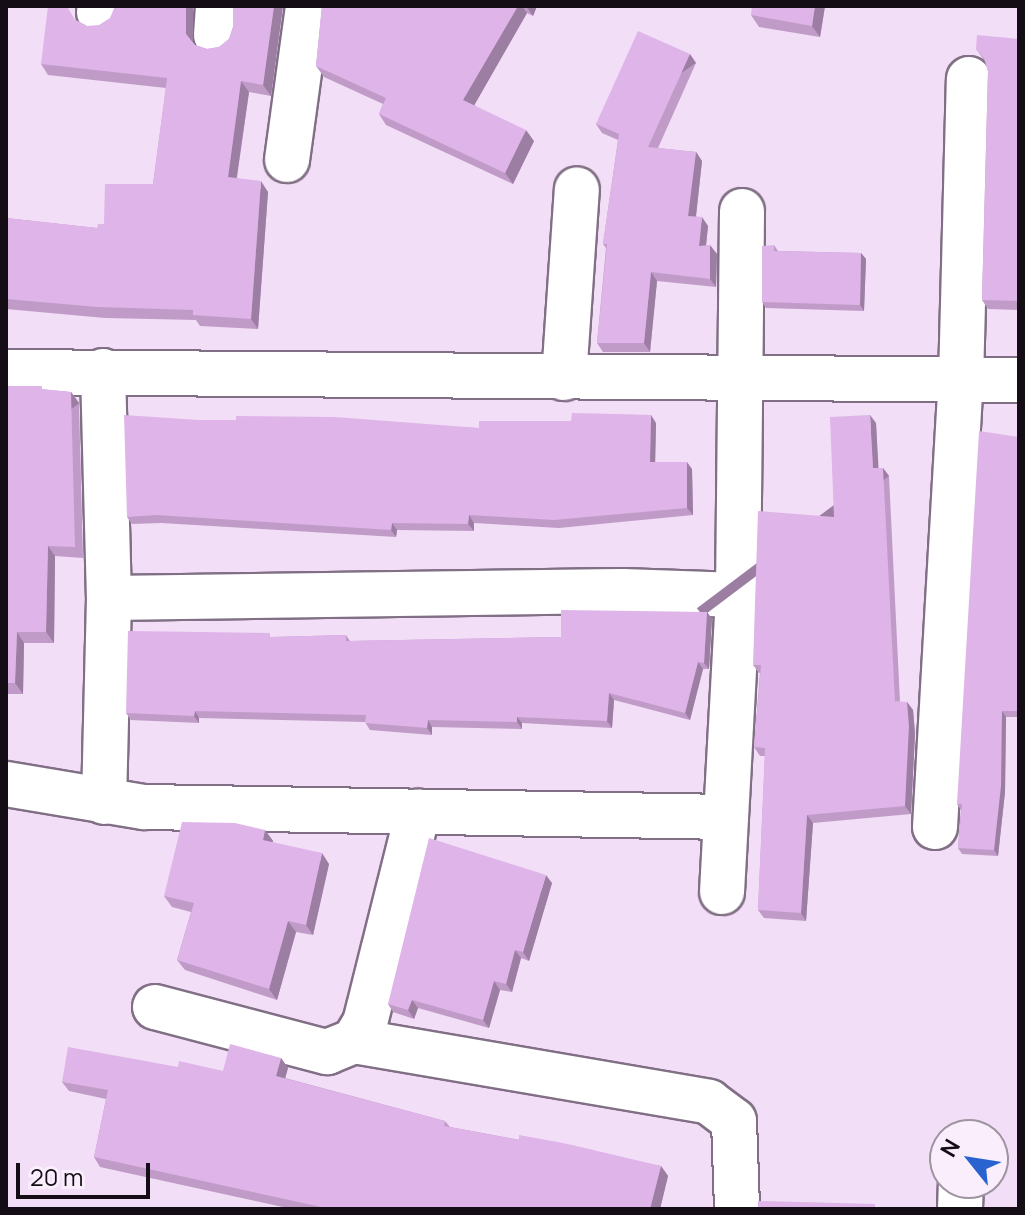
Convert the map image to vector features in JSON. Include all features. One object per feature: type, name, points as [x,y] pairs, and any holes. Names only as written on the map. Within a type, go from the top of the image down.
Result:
[{"type":"street","points":[[287,160],[308,6]]},
{"type":"street","points":[[935,827],[961,380],[969,79]]},
{"type":"street","points":[[564,378],[577,189]]},
{"type":"street","points":[[722,892],[738,595],[742,211]]},
{"type":"street","points":[[103,371],[109,598],[104,802]]},
{"type":"street","points":[[6,372],[1019,380]]},
{"type":"street","points":[[109,598],[623,591],[738,595]]},
{"type":"street","points":[[6,784],[144,807],[726,817]]},
{"type":"street","points":[[354,1041],[365,1023],[418,812]]},
{"type":"street","points":[[155,1007],[327,1052],[354,1041],[709,1102],[734,1121],[737,1209]]},
{"type":"building","points":[[48,6],[68,8],[75,20],[87,26],[99,25],[110,18],[115,6],[186,6],[186,34],[195,45],[207,49],[219,47],[229,39],[233,27],[233,6],[274,6],[263,85],[241,81],[228,177],[261,181],[251,319],[193,315],[193,310],[98,307],[6,299],[6,218],[97,228],[98,224],[104,224],[105,184],[153,184],[167,78],[41,64]]},
{"type":"building","points":[[322,6],[518,6],[463,100],[526,130],[505,173],[379,114],[386,98],[316,66]]},
{"type":"building","points":[[752,6],[815,6],[812,26],[751,15]]},
{"type":"building","points":[[638,31],[690,54],[648,147],[696,152],[688,216],[702,217],[699,246],[710,245],[710,279],[651,272],[644,343],[597,343],[607,244],[603,244],[619,134],[596,124]]},
{"type":"building","points":[[977,35],[1019,39],[1019,301],[982,300],[988,71],[984,58],[976,49]]},
{"type":"building","points":[[774,245],[774,251],[861,253],[860,305],[762,302],[762,246]]},
{"type":"building","points":[[6,386],[42,386],[42,389],[71,392],[75,547],[48,546],[46,632],[17,632],[15,683],[6,683]]},
{"type":"building","points":[[572,413],[651,415],[650,462],[687,462],[687,508],[554,520],[469,515],[468,524],[392,523],[391,530],[156,515],[127,517],[124,415],[199,420],[236,420],[236,416],[335,417],[479,428],[479,421],[571,421]]},
{"type":"building","points":[[870,415],[873,468],[883,468],[895,701],[907,702],[909,726],[905,806],[807,815],[801,913],[758,910],[765,748],[754,747],[761,665],[753,665],[758,511],[834,517],[830,417]]},
{"type":"building","points":[[979,431],[1019,437],[1019,711],[1002,711],[1001,786],[994,850],[958,848],[962,804],[957,804]]},
{"type":"building","points":[[561,610],[707,612],[704,663],[698,662],[685,713],[609,693],[607,721],[517,717],[517,722],[428,720],[427,728],[365,723],[366,715],[195,711],[194,716],[126,713],[128,631],[270,633],[270,637],[346,635],[346,641],[561,637]]},
{"type":"building","points":[[182,822],[235,823],[265,830],[263,840],[322,853],[306,925],[288,921],[269,989],[177,960],[194,903],[164,896]]},
{"type":"building","points":[[429,838],[546,875],[523,952],[515,950],[506,984],[494,981],[483,1020],[412,1000],[408,1010],[388,1004]]},
{"type":"building","points":[[230,1044],[281,1058],[276,1076],[445,1121],[444,1126],[519,1140],[519,1135],[563,1143],[661,1166],[650,1209],[330,1209],[94,1157],[108,1090],[62,1082],[68,1047],[178,1067],[179,1061],[223,1071]]},
{"type":"building","points":[[758,1201],[875,1204],[875,1209],[758,1209]]}]
